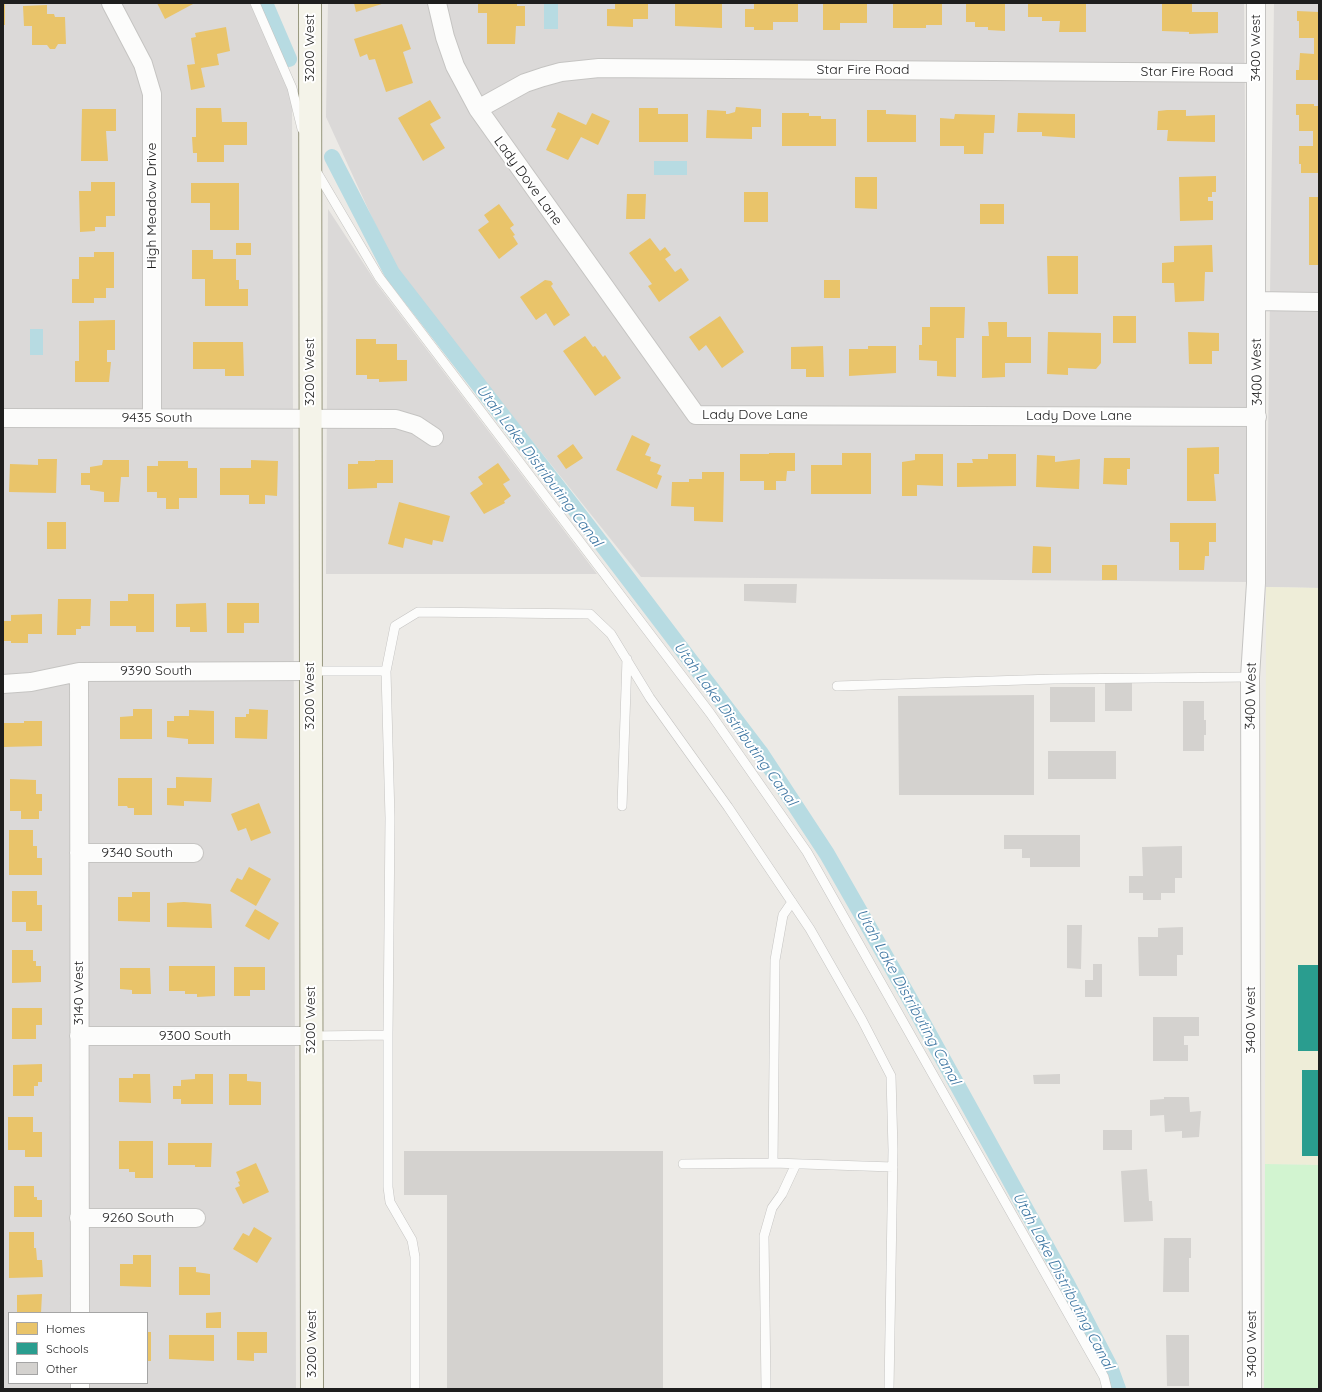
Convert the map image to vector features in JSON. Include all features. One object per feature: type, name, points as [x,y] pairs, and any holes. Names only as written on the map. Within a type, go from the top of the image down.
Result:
[{"type":"street","name":"High Meadow Drive","points":[[111,3],[143,64],[152,94],[152,418]]},
{"type":"street","name":"3200 West","points":[[310,3],[309,159],[312,1389]]},
{"type":"street","name":"Lady Dove Lane","points":[[437,3],[445,36],[455,66],[478,109],[696,415],[1257,417]]},
{"type":"street","name":"3400 West","points":[[1252,1389],[1250,677],[1256,583],[1256,3]]},
{"type":"street","name":"Star Fire Road","points":[[478,109],[525,84],[543,77],[561,72],[599,68],[1256,73]]},
{"type":"street","points":[[1256,301],[1319,302]]},
{"type":"street","name":"9435 South","points":[[3,418],[396,418],[416,425],[434,437]]},
{"type":"street","name":"9390 South","points":[[3,684],[31,682],[79,672],[310,671]]},
{"type":"street","name":"3140 West","points":[[79,672],[80,1312]]},
{"type":"street","name":"9340 South","points":[[79,853],[194,853]]},
{"type":"street","name":"9300 South","points":[[79,1036],[311,1036]]},
{"type":"street","name":"9260 South","points":[[80,1218],[196,1218]]},
{"type":"lane","points":[[255,3],[292,88],[309,159],[379,277],[710,713],[807,852],[1104,1377],[1107,1389]]},
{"type":"lane","points":[[416,1389],[416,1258],[412,1240],[390,1202],[388,1187],[390,818],[386,671],[395,626],[418,612],[590,614],[611,634],[650,698],[728,807],[810,929],[862,1020],[890,1076],[893,1167],[889,1389]]},
{"type":"lane","points":[[622,806],[627,659]]},
{"type":"lane","points":[[310,671],[386,671]]},
{"type":"lane","points":[[837,686],[1054,679],[1250,677]]},
{"type":"lane","points":[[773,1163],[775,960],[783,915],[792,902]]},
{"type":"lane","points":[[311,1036],[388,1035]]},
{"type":"lane","points":[[683,1164],[773,1163],[893,1167]]},
{"type":"lane","points":[[766,1389],[764,1236],[772,1208],[782,1194],[796,1164]]},
{"type":"shaded area","points":[[3,3],[250,3],[292,99],[296,1389],[3,1389]]},
{"type":"shaded area","points":[[328,3],[1244,3],[1249,582],[641,577],[397,272],[326,117]]},
{"type":"shaded area","points":[[1274,3],[1319,3],[1319,588],[1266,587]]},
{"type":"shaded area","points":[[328,209],[377,284],[597,574],[326,574]]},
{"type":"green space","points":[[1266,587],[1319,588],[1319,1165],[1265,1164]]},
{"type":"green space","points":[[1265,1164],[1319,1165],[1319,1389],[1264,1389]]},
{"type":"water","points":[[544,3],[558,3],[558,29],[544,29]]},
{"type":"water","points":[[654,161],[687,161],[687,175],[654,175]]},
{"type":"water","points":[[30,329],[43,329],[43,355],[30,355]]},
{"type":"building: Homes","points":[[157,3],[192,3],[193,4],[165,19]]},
{"type":"building: Homes","points":[[354,3],[385,3],[356,12]]},
{"type":"building: Homes","points":[[478,3],[517,3],[517,6],[525,6],[525,26],[516,26],[515,44],[487,44],[487,13],[478,13]]},
{"type":"building: Homes","points":[[615,3],[648,3],[648,19],[633,19],[633,27],[607,26],[607,9],[615,9]]},
{"type":"building: Homes","points":[[675,3],[722,3],[722,28],[675,26]]},
{"type":"building: Homes","points":[[754,3],[798,3],[798,22],[773,22],[773,30],[754,30],[754,27],[745,27],[745,9],[754,9]]},
{"type":"building: Homes","points":[[823,3],[867,3],[867,23],[840,23],[840,30],[823,30]]},
{"type":"building: Homes","points":[[893,3],[942,3],[942,25],[926,25],[926,28],[893,28]]},
{"type":"building: Homes","points":[[966,3],[1005,3],[1005,31],[988,30],[988,27],[975,27],[975,22],[966,22]]},
{"type":"building: Homes","points":[[1028,3],[1086,3],[1086,32],[1059,32],[1060,21],[1042,21],[1042,17],[1028,17]]},
{"type":"building: Homes","points":[[1162,3],[1192,3],[1192,12],[1218,12],[1218,33],[1189,34],[1189,32],[1162,31]]},
{"type":"building: Homes","points":[[3,4],[5,4],[5,25],[3,25]]},
{"type":"building: Homes","points":[[47,5],[47,14],[54,14],[55,17],[65,17],[66,44],[58,44],[55,49],[50,49],[47,45],[32,45],[32,26],[24,26],[23,6]]},
{"type":"building: Homes","points":[[1297,11],[1319,12],[1319,80],[1296,80],[1296,70],[1299,70],[1300,53],[1314,54],[1314,38],[1299,38],[1299,21],[1297,21]]},
{"type":"building: Homes","points":[[402,24],[411,49],[403,52],[413,83],[386,92],[375,59],[369,60],[367,54],[360,57],[354,39]]},
{"type":"building: Homes","points":[[226,27],[230,51],[217,54],[219,65],[201,68],[205,87],[191,90],[187,65],[195,64],[191,38],[196,37],[195,33]]},
{"type":"building: Homes","points":[[430,100],[441,118],[430,124],[445,148],[423,161],[398,118]]},
{"type":"building: Homes","points":[[1296,104],[1314,104],[1314,106],[1319,106],[1319,173],[1301,173],[1301,164],[1299,164],[1299,146],[1313,146],[1313,131],[1299,131],[1299,115],[1296,115]]},
{"type":"building: Homes","points":[[736,107],[761,109],[761,127],[752,127],[752,139],[706,138],[707,110],[726,111],[726,114],[728,114],[735,112]]},
{"type":"building: Homes","points":[[196,108],[221,108],[222,122],[247,122],[247,145],[224,145],[224,162],[197,162],[197,153],[193,153],[192,137],[196,137]]},
{"type":"building: Homes","points":[[639,108],[658,108],[658,114],[688,114],[688,142],[639,142]]},
{"type":"building: Homes","points":[[82,109],[116,109],[116,131],[106,131],[108,161],[81,161]]},
{"type":"building: Homes","points":[[867,110],[886,110],[886,114],[916,115],[916,142],[867,142]]},
{"type":"building: Homes","points":[[1186,110],[1186,116],[1215,115],[1215,142],[1167,141],[1168,130],[1157,130],[1158,111]]},
{"type":"building: Homes","points":[[558,112],[586,125],[592,113],[610,121],[598,145],[581,137],[568,160],[546,150],[556,129],[551,127]]},
{"type":"building: Homes","points":[[782,113],[809,113],[809,116],[821,116],[821,119],[836,119],[836,146],[782,146]]},
{"type":"building: Homes","points":[[1018,113],[1075,114],[1075,138],[1042,136],[1042,132],[1017,132]]},
{"type":"building: Homes","points":[[955,114],[995,115],[994,133],[984,133],[983,154],[964,154],[964,146],[940,146],[940,118],[954,119]]},
{"type":"building: Homes","points":[[1216,176],[1216,192],[1212,192],[1212,197],[1208,197],[1208,201],[1213,201],[1213,220],[1180,221],[1179,177]]},
{"type":"building: Homes","points":[[855,177],[877,177],[877,209],[855,208]]},
{"type":"building: Homes","points":[[91,182],[115,182],[115,216],[106,216],[106,227],[95,227],[95,231],[80,232],[79,191],[91,191]]},
{"type":"building: Homes","points":[[191,183],[239,183],[239,230],[210,230],[210,203],[191,203]]},
{"type":"building: Homes","points":[[744,192],[768,192],[768,222],[744,222]]},
{"type":"building: Homes","points":[[627,194],[646,194],[645,219],[626,219]]},
{"type":"building: Homes","points":[[1309,197],[1319,197],[1319,265],[1309,265]]},
{"type":"building: Homes","points":[[499,204],[514,225],[510,228],[515,235],[513,236],[518,244],[499,259],[478,230],[489,222],[484,215]]},
{"type":"building: Homes","points":[[980,204],[1004,204],[1004,224],[980,224]]},
{"type":"building: Homes","points":[[650,238],[660,251],[665,247],[671,255],[665,259],[675,272],[681,268],[689,280],[659,302],[648,286],[652,284],[629,253]]},
{"type":"building: Homes","points":[[236,243],[251,243],[251,255],[236,255]]},
{"type":"building: Homes","points":[[1212,245],[1213,272],[1205,272],[1204,301],[1175,302],[1174,283],[1162,283],[1162,263],[1174,262],[1174,246]]},
{"type":"building: Homes","points":[[192,250],[213,250],[213,259],[236,259],[236,280],[239,280],[239,289],[248,289],[248,306],[205,306],[205,279],[192,279]]},
{"type":"building: Homes","points":[[94,252],[114,252],[114,288],[106,288],[106,298],[94,298],[94,303],[72,303],[72,279],[79,279],[79,257],[94,257]]},
{"type":"building: Homes","points":[[1047,256],[1078,256],[1078,294],[1048,294]]},
{"type":"building: Homes","points":[[545,280],[551,281],[553,284],[551,286],[570,315],[554,326],[546,313],[536,320],[520,297]]},
{"type":"building: Homes","points":[[824,280],[840,280],[840,298],[824,298]]},
{"type":"building: Homes","points":[[930,307],[965,307],[964,338],[956,338],[956,377],[937,376],[937,361],[919,360],[919,345],[922,345],[922,327],[930,327]]},
{"type":"building: Homes","points":[[720,316],[744,352],[722,368],[706,345],[699,351],[689,337]]},
{"type":"building: Homes","points":[[1113,316],[1136,316],[1136,343],[1113,343]]},
{"type":"building: Homes","points":[[115,320],[115,350],[107,350],[107,362],[111,362],[109,382],[75,382],[75,361],[79,361],[79,321]]},
{"type":"building: Homes","points":[[988,322],[1007,322],[1007,337],[1031,337],[1031,363],[1005,363],[1005,377],[982,378],[982,336],[989,336]]},
{"type":"building: Homes","points":[[1048,332],[1101,333],[1101,363],[1096,369],[1068,368],[1068,375],[1047,374]]},
{"type":"building: Homes","points":[[1188,332],[1219,333],[1219,351],[1212,351],[1212,364],[1189,364]]},
{"type":"building: Homes","points":[[585,336],[603,357],[605,355],[621,378],[595,396],[563,351]]},
{"type":"building: Homes","points":[[356,339],[376,339],[376,344],[397,344],[397,360],[407,360],[407,381],[379,382],[379,379],[367,379],[367,375],[356,375]]},
{"type":"building: Homes","points":[[193,342],[243,342],[244,376],[225,376],[225,369],[193,369]]},
{"type":"building: Homes","points":[[823,346],[824,377],[806,377],[806,369],[791,369],[791,347]]},
{"type":"building: Homes","points":[[868,346],[896,346],[896,373],[849,376],[849,349],[868,349]]},
{"type":"building: Homes","points":[[632,435],[650,444],[645,455],[651,457],[650,461],[661,465],[657,474],[662,476],[657,489],[616,470]]},
{"type":"building: Homes","points":[[573,444],[583,458],[566,469],[557,456]]},
{"type":"building: Homes","points":[[1219,447],[1219,474],[1214,474],[1216,501],[1187,501],[1187,448]]},
{"type":"building: Homes","points":[[795,453],[795,471],[787,471],[786,481],[776,481],[776,490],[764,490],[764,481],[740,481],[740,454]]},
{"type":"building: Homes","points":[[842,453],[871,453],[871,494],[811,494],[811,465],[842,465]]},
{"type":"building: Homes","points":[[915,454],[943,454],[943,486],[917,485],[917,496],[902,496],[902,462],[915,460]]},
{"type":"building: Homes","points":[[988,454],[1016,454],[1016,486],[957,487],[957,463],[973,463],[972,459],[988,459]]},
{"type":"building: Homes","points":[[1037,455],[1055,456],[1055,462],[1080,459],[1079,489],[1036,487]]},
{"type":"building: Homes","points":[[1104,458],[1130,458],[1130,469],[1127,469],[1127,485],[1103,484]]},
{"type":"building: Homes","points":[[38,459],[57,459],[56,493],[9,492],[10,464],[38,465]]},
{"type":"building: Homes","points":[[103,460],[129,460],[129,477],[121,477],[119,502],[104,502],[104,492],[90,490],[90,485],[81,485],[81,473],[90,473],[90,467],[102,465]]},
{"type":"building: Homes","points":[[251,460],[278,461],[277,496],[265,495],[265,504],[249,504],[249,495],[220,495],[220,468],[251,468]]},
{"type":"building: Homes","points":[[393,460],[393,483],[377,483],[377,488],[348,489],[348,464],[358,464],[358,461]]},
{"type":"building: Homes","points":[[158,461],[188,461],[188,468],[197,468],[197,498],[179,498],[179,509],[166,509],[166,498],[157,498],[157,492],[147,492],[147,466],[158,466]]},
{"type":"building: Homes","points":[[498,463],[510,480],[503,484],[511,496],[504,501],[505,503],[484,514],[470,493],[483,484],[478,477]]},
{"type":"building: Homes","points":[[702,472],[724,472],[723,522],[694,521],[694,507],[671,506],[672,482],[689,482],[689,479],[702,479]]},
{"type":"building: Homes","points":[[399,502],[450,516],[443,542],[433,540],[432,545],[405,538],[403,548],[388,544]]},
{"type":"building: Homes","points":[[47,522],[66,522],[66,549],[47,549]]},
{"type":"building: Homes","points":[[1170,523],[1216,523],[1216,542],[1209,542],[1209,556],[1205,556],[1204,570],[1179,570],[1179,542],[1170,542]]},
{"type":"building: Homes","points":[[1033,546],[1051,547],[1051,573],[1032,573]]},
{"type":"building: Homes","points":[[1102,565],[1117,565],[1117,580],[1102,580]]},
{"type":"building: Homes","points":[[128,594],[154,594],[154,632],[136,632],[136,626],[110,626],[110,601],[128,601]]},
{"type":"building: Homes","points":[[58,599],[91,599],[90,626],[81,626],[81,629],[76,629],[76,635],[57,635]]},
{"type":"building: Homes","points":[[206,603],[207,632],[190,632],[190,627],[176,627],[176,604]]},
{"type":"building: Homes","points":[[227,603],[259,603],[259,623],[244,623],[244,633],[227,633]]},
{"type":"building: Homes","points":[[42,614],[42,634],[28,634],[28,643],[11,643],[11,641],[3,641],[3,621],[11,621],[11,615]]},
{"type":"building: Homes","points":[[133,709],[152,709],[152,739],[120,739],[120,717],[133,716]]},
{"type":"building: Homes","points":[[249,709],[268,710],[267,739],[235,738],[235,717],[246,717],[246,714],[249,714]]},
{"type":"building: Homes","points":[[189,710],[214,711],[214,744],[188,744],[188,739],[167,737],[167,721],[174,721],[174,716],[189,716]]},
{"type":"building: Homes","points":[[24,721],[42,721],[42,746],[3,747],[3,723],[24,723]]},
{"type":"building: Homes","points":[[176,777],[212,778],[211,802],[184,801],[184,806],[167,805],[167,788],[176,788]]},
{"type":"building: Homes","points":[[118,778],[152,778],[152,815],[134,815],[134,808],[118,806]]},
{"type":"building: Homes","points":[[10,779],[36,780],[36,794],[42,794],[42,811],[39,811],[39,819],[21,819],[21,811],[10,811]]},
{"type":"building: Homes","points":[[259,803],[271,833],[251,841],[246,828],[238,831],[231,814]]},
{"type":"building: Homes","points":[[9,830],[33,830],[33,846],[37,846],[37,858],[42,858],[42,875],[9,875]]},
{"type":"building: Homes","points":[[249,867],[271,879],[256,906],[230,891],[237,878],[242,880]]},
{"type":"building: Homes","points":[[12,891],[37,891],[37,905],[42,905],[42,931],[26,931],[26,922],[12,922]]},
{"type":"building: Homes","points":[[132,892],[150,892],[150,922],[118,921],[118,897],[132,897]]},
{"type":"building: Homes","points":[[184,902],[211,904],[212,928],[167,927],[167,903]]},
{"type":"building: Homes","points":[[255,909],[279,923],[269,940],[245,926]]},
{"type":"building: Homes","points":[[12,950],[33,950],[33,961],[36,961],[36,966],[41,966],[41,982],[12,983]]},
{"type":"building: Homes","points":[[169,966],[215,966],[215,996],[197,997],[197,994],[185,994],[185,991],[169,991]]},
{"type":"building: Homes","points":[[234,967],[265,967],[265,990],[250,990],[250,996],[234,996]]},
{"type":"building: Homes","points":[[120,968],[150,968],[151,994],[132,994],[132,990],[120,989]]},
{"type":"building: Homes","points":[[12,1008],[42,1008],[42,1025],[36,1025],[36,1039],[12,1039]]},
{"type":"building: Homes","points":[[42,1064],[42,1082],[38,1082],[38,1086],[34,1086],[34,1096],[13,1096],[13,1065]]},
{"type":"building: Homes","points":[[133,1074],[150,1074],[151,1103],[119,1102],[119,1078],[133,1078]]},
{"type":"building: Homes","points":[[195,1074],[213,1074],[213,1104],[181,1104],[181,1099],[173,1099],[173,1086],[181,1086],[181,1080],[195,1079]]},
{"type":"building: Homes","points":[[229,1074],[247,1074],[247,1081],[261,1082],[261,1105],[229,1105]]},
{"type":"building: Homes","points":[[8,1117],[33,1117],[33,1132],[42,1132],[42,1157],[25,1157],[25,1150],[8,1150]]},
{"type":"building: Homes","points":[[119,1141],[153,1141],[153,1178],[135,1178],[135,1172],[129,1172],[129,1169],[119,1169]]},
{"type":"building: Homes","points":[[168,1143],[212,1143],[211,1167],[195,1167],[195,1165],[168,1165]]},
{"type":"building: Homes","points":[[256,1163],[269,1192],[243,1204],[235,1188],[240,1186],[238,1182],[240,1181],[236,1172]]},
{"type":"building: Homes","points":[[14,1186],[34,1186],[34,1197],[37,1197],[37,1200],[42,1200],[42,1217],[14,1217]]},
{"type":"building: Homes","points":[[254,1227],[272,1238],[257,1263],[233,1249],[243,1233],[249,1236]]},
{"type":"building: Homes","points":[[9,1232],[34,1232],[34,1248],[36,1248],[37,1260],[42,1260],[43,1277],[9,1278]]},
{"type":"building: Homes","points":[[133,1255],[151,1255],[151,1287],[120,1286],[120,1264],[133,1264]]},
{"type":"building: Homes","points":[[179,1267],[196,1267],[196,1272],[210,1274],[210,1295],[179,1295]]},
{"type":"building: Homes","points":[[42,1294],[41,1312],[17,1312],[17,1295]]},
{"type":"building: Homes","points":[[221,1312],[221,1328],[206,1328],[206,1313]]},
{"type":"building: Homes","points":[[148,1332],[151,1332],[151,1361],[148,1361]]},
{"type":"building: Homes","points":[[237,1332],[267,1332],[267,1353],[254,1353],[254,1361],[237,1360]]},
{"type":"building: Homes","points":[[169,1335],[214,1335],[214,1361],[169,1359]]},
{"type":"building: Schools","points":[[1298,965],[1318,965],[1318,1051],[1298,1051]]},
{"type":"building: Schools","points":[[1302,1070],[1319,1070],[1319,1156],[1302,1156]]},
{"type":"building: Other","points":[[744,584],[797,584],[796,603],[744,601]]},
{"type":"building: Other","points":[[1105,682],[1132,682],[1132,711],[1105,711]]},
{"type":"building: Other","points":[[1050,687],[1095,687],[1095,722],[1050,722]]},
{"type":"building: Other","points":[[1034,695],[1034,795],[899,795],[898,696]]},
{"type":"building: Other","points":[[1183,701],[1204,701],[1206,735],[1204,735],[1204,751],[1183,751]]},
{"type":"building: Other","points":[[1048,751],[1116,751],[1116,779],[1048,779]]},
{"type":"building: Other","points":[[1004,835],[1080,835],[1080,867],[1030,867],[1030,858],[1022,858],[1022,849],[1004,849]]},
{"type":"building: Other","points":[[1182,846],[1182,878],[1175,878],[1175,893],[1161,893],[1161,900],[1143,900],[1143,893],[1129,893],[1129,876],[1143,876],[1142,847]]},
{"type":"building: Other","points":[[1067,925],[1082,925],[1081,969],[1067,968]]},
{"type":"building: Other","points":[[1183,927],[1183,955],[1177,955],[1177,976],[1139,976],[1138,937],[1158,937],[1158,928]]},
{"type":"building: Other","points":[[1093,964],[1102,964],[1102,997],[1085,997],[1085,980],[1093,980]]},
{"type":"building: Other","points":[[1153,1017],[1199,1017],[1199,1036],[1184,1036],[1184,1045],[1188,1045],[1188,1061],[1153,1061]]},
{"type":"building: Other","points":[[1060,1074],[1060,1084],[1034,1084],[1033,1075]]},
{"type":"building: Other","points":[[1164,1097],[1189,1097],[1190,1112],[1201,1111],[1199,1137],[1182,1138],[1182,1131],[1165,1132],[1164,1115],[1150,1116],[1150,1100],[1164,1099]]},
{"type":"building: Other","points":[[1103,1130],[1132,1130],[1132,1150],[1103,1150]]},
{"type":"building: Other","points":[[404,1151],[663,1151],[663,1389],[447,1389],[447,1195],[404,1195]]},
{"type":"building: Other","points":[[1147,1169],[1149,1201],[1152,1201],[1153,1221],[1124,1222],[1121,1171]]},
{"type":"building: Other","points":[[1164,1238],[1191,1238],[1191,1258],[1189,1258],[1189,1292],[1163,1292]]},
{"type":"building: Other","points":[[1166,1335],[1189,1335],[1189,1386],[1167,1386]]},
{"type":"waterway","name":"Utah Lake Distributing Canal","points":[[265,3],[289,59]]},
{"type":"waterway","name":"Utah Lake Distributing Canal","points":[[332,157],[392,273],[588,526],[760,752],[827,854],[907,994],[1066,1282],[1110,1367],[1118,1389]]}]
